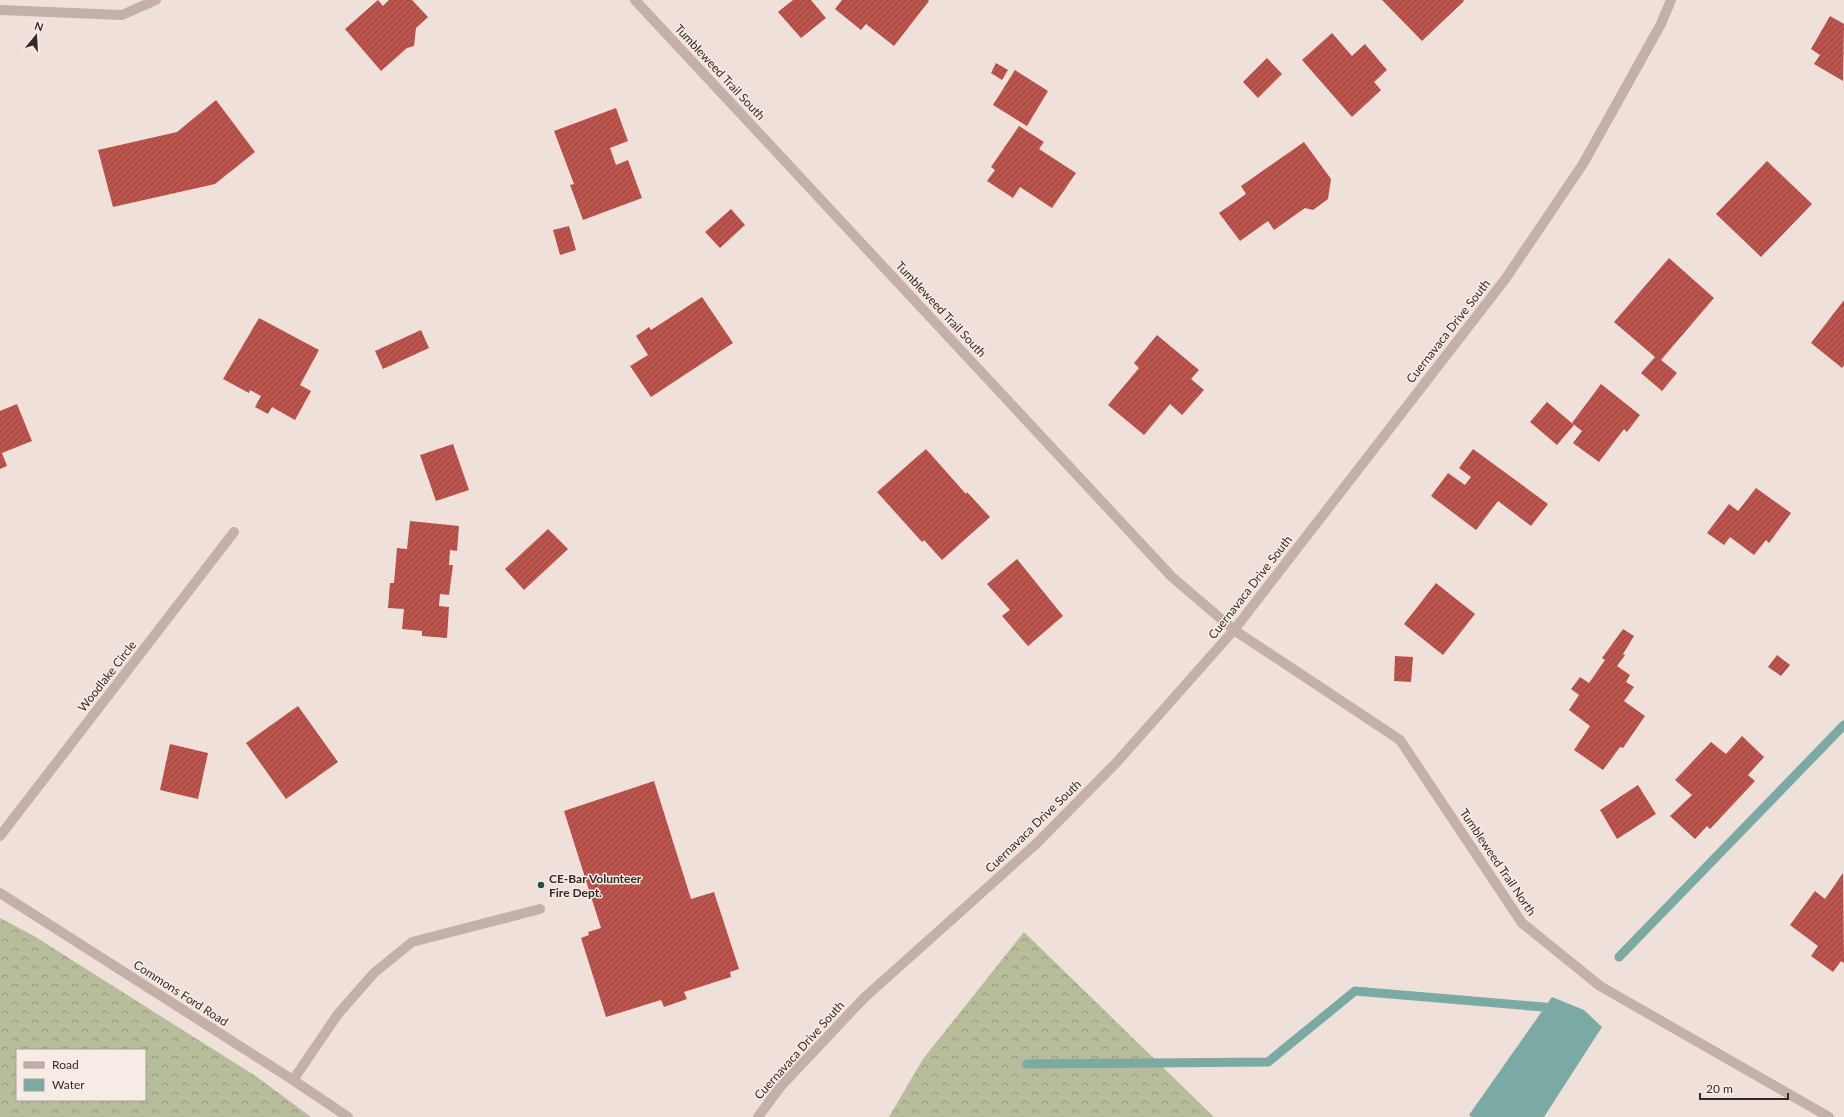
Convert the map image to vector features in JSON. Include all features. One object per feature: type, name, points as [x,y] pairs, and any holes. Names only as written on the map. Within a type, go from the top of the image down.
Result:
[{"type":"street","points":[[0,10],[122,15],[156,0]]},
{"type":"street","name":"Tumbleweed Trail South","points":[[635,0],[1172,577],[1234,630]]},
{"type":"street","name":"Cuernavaca Drive South","points":[[758,1117],[781,1086],[864,998],[1036,844],[1116,763],[1234,630],[1506,278],[1583,164],[1661,24],[1671,0]]},
{"type":"street","name":"Woodlake Circle","points":[[0,836],[234,532]]},
{"type":"street","name":"Tumbleweed Trail North","points":[[1234,630],[1400,740],[1522,923],[1600,986],[1829,1117]]},
{"type":"street","name":"Commons Ford Road","points":[[0,892],[293,1080],[348,1117]]},
{"type":"street","points":[[293,1080],[338,1014],[374,973],[412,942],[540,909]]},
{"type":"green space","points":[[0,918],[34,936],[257,1077],[311,1117],[0,1117]]},
{"type":"green space","points":[[1024,932],[1214,1117],[889,1117],[923,1059]]},
{"type":"water","points":[[1552,997],[1584,1010],[1602,1027],[1544,1117],[1472,1117],[1469,1115]]},
{"type":"building","points":[[378,0],[383,6],[389,0],[412,0],[428,17],[416,28],[414,46],[407,48],[381,71],[345,29]]},
{"type":"building","points":[[793,0],[811,0],[826,18],[801,38],[778,12]]},
{"type":"building","points":[[842,0],[929,1],[894,46],[866,24],[861,30],[835,9]]},
{"type":"building","points":[[1382,0],[1463,0],[1464,1],[1422,41]]},
{"type":"building","points":[[1830,16],[1844,24],[1843,81],[1814,64],[1820,55],[1811,49]]},
{"type":"building","points":[[1332,33],[1352,56],[1365,44],[1387,70],[1374,82],[1381,90],[1352,117],[1302,60]]},
{"type":"building","points":[[1267,58],[1282,74],[1258,98],[1243,82]]},
{"type":"building","points":[[996,63],[1008,70],[1002,80],[991,73]]},
{"type":"building","points":[[1015,70],[1048,91],[1027,126],[993,105]]},
{"type":"building","points":[[216,100],[255,152],[215,184],[113,207],[98,150],[177,132]]},
{"type":"building","points":[[616,108],[628,141],[610,148],[616,165],[628,160],[642,198],[583,220],[570,185],[574,184],[554,131]]},
{"type":"building","points":[[1019,126],[1044,142],[1039,149],[1076,173],[1052,208],[1020,187],[1013,198],[987,181],[995,170],[991,167]]},
{"type":"building","points":[[1304,142],[1331,179],[1328,199],[1313,210],[1305,208],[1274,230],[1268,221],[1240,241],[1219,213],[1246,194],[1241,186]]},
{"type":"building","points":[[1767,161],[1812,204],[1761,257],[1716,214]]},
{"type":"building","points":[[731,209],[745,225],[720,248],[705,232]]},
{"type":"building","points":[[569,226],[576,250],[560,255],[553,230]]},
{"type":"building","points":[[1669,258],[1714,298],[1661,360],[1677,373],[1662,391],[1641,373],[1655,357],[1614,322]]},
{"type":"building","points":[[702,297],[733,343],[651,397],[630,366],[648,355],[636,336],[649,327],[651,330]]},
{"type":"building","points":[[1844,300],[1844,365],[1842,368],[1811,343]]},
{"type":"building","points":[[259,318],[319,350],[300,385],[311,391],[295,420],[272,407],[268,414],[255,407],[261,396],[250,390],[249,393],[223,379]]},
{"type":"building","points":[[421,330],[429,348],[383,369],[375,351]]},
{"type":"building","points":[[1157,335],[1199,370],[1191,379],[1204,390],[1182,415],[1170,404],[1144,435],[1108,405],[1139,368],[1134,363]]},
{"type":"building","points":[[1601,384],[1640,415],[1627,432],[1624,429],[1599,462],[1573,443],[1582,431],[1572,423]]},
{"type":"building","points":[[1547,402],[1574,425],[1557,445],[1530,422]]},
{"type":"building","points":[[17,404],[32,441],[2,453],[7,466],[0,469],[0,411]]},
{"type":"building","points":[[453,444],[469,490],[436,501],[420,455]]},
{"type":"building","points":[[926,449],[966,494],[967,492],[990,517],[942,560],[924,540],[922,542],[877,492]]},
{"type":"building","points":[[1473,449],[1548,504],[1531,526],[1498,501],[1476,530],[1431,496],[1448,473],[1465,485],[1471,477],[1459,468]]},
{"type":"building","points":[[1756,488],[1791,513],[1769,543],[1766,540],[1754,555],[1730,537],[1724,545],[1707,533],[1729,504],[1738,511]]},
{"type":"building","points":[[410,521],[459,526],[457,551],[450,550],[449,565],[453,565],[449,595],[440,594],[439,606],[449,607],[447,638],[422,636],[422,631],[402,629],[404,609],[388,608],[390,583],[394,583],[397,548],[407,549]]},
{"type":"building","points":[[548,529],[568,549],[524,590],[505,569]]},
{"type":"building","points":[[1017,559],[1063,616],[1028,646],[1002,616],[1010,610],[987,584]]},
{"type":"building","points":[[1436,583],[1475,614],[1443,655],[1404,624]]},
{"type":"building","points":[[1623,629],[1634,636],[1623,654],[1625,655],[1617,666],[1630,675],[1626,682],[1634,687],[1624,701],[1645,716],[1623,748],[1620,747],[1603,770],[1574,750],[1590,726],[1569,710],[1579,695],[1571,689],[1580,677],[1589,683],[1605,660],[1602,658]]},
{"type":"building","points":[[1777,655],[1790,665],[1781,676],[1768,667]]},
{"type":"building","points":[[1395,656],[1413,657],[1411,682],[1394,681]]},
{"type":"building","points":[[298,706],[338,762],[286,799],[246,743]]},
{"type":"building","points":[[1742,736],[1764,757],[1748,775],[1755,781],[1710,829],[1707,826],[1695,839],[1670,816],[1692,795],[1675,780],[1711,742],[1726,754]]},
{"type":"building","points":[[170,744],[208,753],[198,799],[160,790]]},
{"type":"building","points":[[654,781],[691,899],[714,892],[739,969],[730,972],[731,977],[684,992],[687,999],[664,1007],[661,1000],[606,1017],[581,938],[589,935],[588,932],[601,928],[564,811]]},
{"type":"building","points":[[1638,785],[1656,814],[1617,839],[1600,810]]},
{"type":"building","points":[[1843,873],[1844,963],[1841,961],[1833,972],[1811,956],[1818,946],[1790,925],[1815,891],[1825,899]]},
{"type":"waterway","points":[[1619,957],[1844,725]]},
{"type":"waterway","points":[[1027,1064],[1268,1062],[1355,991],[1555,1008]]},
{"type":"place","name":"CE-Bar Volunteer Fire Dept.","points":[[541,885]]}]
